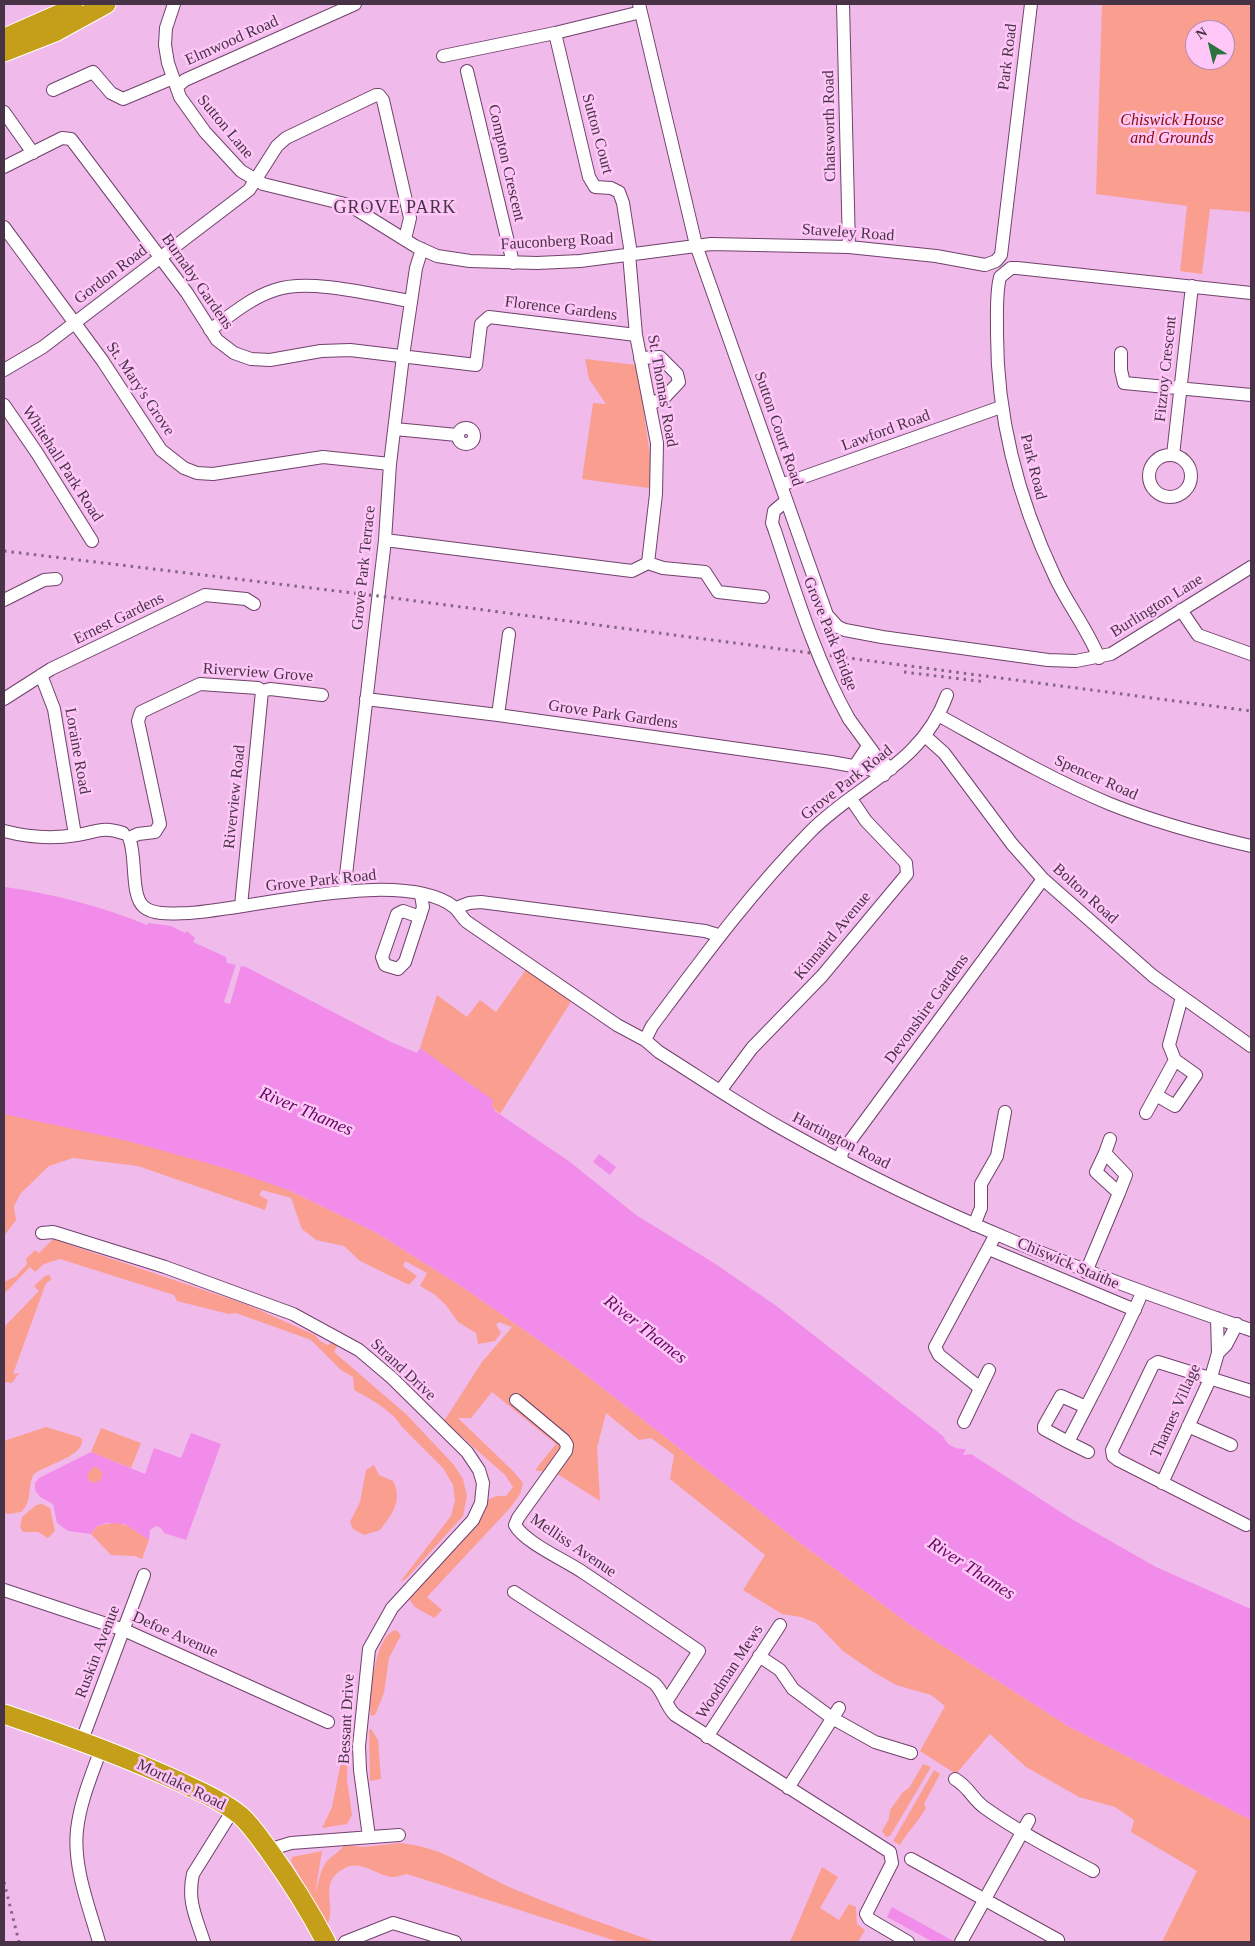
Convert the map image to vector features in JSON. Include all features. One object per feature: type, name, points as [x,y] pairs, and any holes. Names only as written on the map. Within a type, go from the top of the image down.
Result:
[{"type":"highway","points":[[4,38],[62,14],[80,4]]},
{"type":"highway","points":[[4,52],[54,32],[106,4]]},
{"type":"highway","name":"Mortlake Road","points":[[4,1714],[82,1740],[197,1790],[233,1810],[255,1832],[308,1906],[326,1942]]},
{"type":"street","name":"Sutton Lane","points":[[174,4],[166,28],[165,45],[180,97],[205,132],[230,161],[257,181]]},
{"type":"street","name":"Elmwood Road","points":[[53,90],[93,72],[112,92],[123,99],[185,80],[355,4]]},
{"type":"street","name":"Chatsworth Road","points":[[843,4],[849,247]]},
{"type":"street","name":"Park Road","points":[[996,261],[1001,254],[1031,4]]},
{"type":"street","points":[[443,56],[555,33],[643,7]]},
{"type":"street","name":"Sutton Court Road","points":[[643,7],[696,245],[826,615],[838,626],[920,644],[1048,660],[1076,661]]},
{"type":"street","name":"Sutton Court","points":[[555,33],[589,177],[596,187],[611,188],[619,192],[623,203],[630,254]]},
{"type":"street","name":"Compton Crescent","points":[[468,71],[513,263]]},
{"type":"street","name":"Gordon Road","points":[[4,370],[32,354],[250,190],[273,153],[286,138],[379,95],[383,100],[410,218],[405,239]]},
{"type":"street","points":[[4,112],[33,152],[4,167]]},
{"type":"street","name":"Burnaby Gardens","points":[[33,152],[62,138],[69,138],[161,258],[210,330],[229,350],[257,360],[340,350],[403,356]]},
{"type":"street","name":"Fauconberg Road","points":[[257,181],[350,205],[422,249],[449,258],[513,263],[580,261],[696,245]]},
{"type":"street","name":"St. Mary's Grove","points":[[4,227],[75,322],[156,444],[171,460],[184,468],[197,473],[221,474],[328,457],[390,464]]},
{"type":"street","name":"Staveley Road","points":[[696,245],[849,247],[936,256],[985,265],[996,261]]},
{"type":"street","name":"Grove Park Terrace","points":[[344,892],[385,540],[390,464],[403,356],[410,301],[417,262],[422,249]]},
{"type":"street","name":"St. Thomas' Road","points":[[630,254],[636,335],[657,443],[656,494],[648,563]]},
{"type":"street","name":"Park Road","points":[[1099,658],[1062,592],[1028,515],[1017,480],[1001,407],[997,342],[998,287],[1000,277],[1005,271],[1017,268],[1192,286]]},
{"type":"street","points":[[1192,286],[1251,293]]},
{"type":"street","name":"Fitzroy Crescent","points":[[1173,455],[1192,286]]},
{"type":"street","points":[[210,330],[251,301],[273,290],[287,287],[321,287],[410,301]]},
{"type":"street","name":"Florence Gardens","points":[[403,356],[476,365],[481,324],[489,317],[636,335]]},
{"type":"street","points":[[1121,353],[1121,370],[1124,383],[1251,395]]},
{"type":"street","points":[[640,358],[660,357],[677,374],[679,382],[664,398],[650,404]]},
{"type":"street","name":"Whitehall Park Road","points":[[4,405],[37,453],[92,541]]},
{"type":"street","name":"Lawford Road","points":[[781,485],[1001,407]]},
{"type":"street","points":[[395,428],[458,435]]},
{"type":"street","name":"Grove Park Bridge","points":[[786,501],[774,511],[772,523],[827,676],[849,718],[887,772]]},
{"type":"street","points":[[385,540],[632,571],[648,563],[663,568],[705,572],[718,592],[763,598]]},
{"type":"street","name":"Burlington Lane","points":[[1076,661],[1099,658],[1128,644],[1251,567]]},
{"type":"street","points":[[7,599],[38,582],[56,579]]},
{"type":"street","name":"Ernest Gardens","points":[[4,699],[41,675],[205,595],[246,599],[254,604]]},
{"type":"street","points":[[1180,610],[1198,635],[1251,654]]},
{"type":"street","points":[[498,715],[509,634]]},
{"type":"street","name":"Loraine Road","points":[[41,675],[54,709],[76,835]]},
{"type":"street","name":"Riverview Grove","points":[[126,836],[155,832],[160,824],[138,721],[139,714],[200,684],[258,688],[262,692],[270,689],[322,695]]},
{"type":"street","name":"Riverview Road","points":[[241,906],[262,692]]},
{"type":"street","name":"Grove Park Road","points":[[646,1040],[652,1026],[718,935],[754,892],[810,832],[914,750],[938,715],[947,695]]},
{"type":"street","name":"Grove Park Gardens","points":[[366,699],[498,715],[832,762],[887,772]]},
{"type":"street","name":"Spencer Road","points":[[938,715],[1034,767],[1110,804],[1199,834],[1251,846]]},
{"type":"street","name":"Bolton Road","points":[[925,736],[950,760],[998,825],[1043,879],[1131,957],[1182,997],[1251,1046]]},
{"type":"street","points":[[854,767],[868,746]]},
{"type":"street","name":"Kinnaird Avenue","points":[[720,1091],[752,1048],[822,976],[908,871],[906,863],[866,822],[851,799]]},
{"type":"street","points":[[4,831],[30,836],[76,835],[90,830],[112,829],[126,836]]},
{"type":"street","name":"Grove Park Road","points":[[126,836],[141,904],[157,912],[183,913],[344,892],[378,890],[440,899],[456,908]]},
{"type":"street","name":"Devonshire Gardens","points":[[841,1160],[842,1152],[1043,879]]},
{"type":"street","points":[[420,917],[423,907],[421,895]]},
{"type":"street","points":[[456,908],[481,902],[704,931],[718,935]]},
{"type":"street","name":"Hartington Road","points":[[456,908],[467,922],[482,933],[617,1025],[646,1040],[659,1052],[766,1120],[841,1160],[974,1226],[1086,1272],[1251,1330]]},
{"type":"street","points":[[1156,1095],[1175,1106],[1196,1075],[1175,1060],[1168,1045],[1182,997]]},
{"type":"street","points":[[1146,1113],[1175,1060]]},
{"type":"street","points":[[974,1226],[981,1208],[981,1184],[997,1156],[1005,1112]]},
{"type":"street","points":[[1110,1139],[1096,1172],[1119,1193]]},
{"type":"street","points":[[1086,1272],[1126,1175],[1105,1153]]},
{"type":"street","name":"Strand Drive","points":[[42,1233],[63,1234],[139,1258],[292,1314],[311,1323],[359,1350],[392,1378],[468,1452],[479,1470],[483,1483],[478,1511],[392,1608]]},
{"type":"street","name":"Chiswick Staithe","points":[[980,1388],[939,1355],[935,1347],[996,1234]]},
{"type":"street","name":"Chiswick Staithe","points":[[989,1249],[1135,1310]]},
{"type":"street","points":[[1068,1442],[1142,1293]]},
{"type":"street","name":"Thames Village","points":[[1162,1483],[1211,1377],[1218,1353],[1218,1318]]},
{"type":"street","name":"Thames Village","points":[[1218,1353],[1226,1345],[1236,1324]]},
{"type":"street","name":"Thames Village","points":[[1211,1377],[1165,1362],[1158,1362],[1153,1365],[1112,1450],[1113,1456],[1246,1525]]},
{"type":"street","points":[[964,1422],[989,1370]]},
{"type":"street","points":[[1211,1377],[1251,1391]]},
{"type":"street","points":[[1086,1407],[1060,1396],[1044,1426],[1047,1432],[1088,1452]]},
{"type":"street","name":"Melliss Avenue","points":[[516,1400],[564,1440],[567,1445],[566,1451],[518,1518],[516,1525],[518,1530],[699,1651],[666,1702]]},
{"type":"street","points":[[1188,1426],[1231,1445]]},
{"type":"street","name":"Ruskin Avenue","points":[[82,1740],[144,1575]]},
{"type":"street","name":"Defoe Avenue","points":[[4,1590],[124,1630],[328,1722]]},
{"type":"street","points":[[514,1592],[654,1682],[661,1690],[674,1715],[890,1852],[892,1863],[866,1914],[869,1919],[908,1942]]},
{"type":"street","name":"Bessant Drive","points":[[369,1837],[360,1770],[359,1746],[366,1661],[374,1638],[392,1608]]},
{"type":"street","name":"Woodman Mews","points":[[708,1737],[780,1625]]},
{"type":"street","points":[[759,1656],[780,1670],[793,1688],[836,1713],[875,1742],[911,1753]]},
{"type":"street","points":[[788,1788],[836,1713]]},
{"type":"street","points":[[99,1942],[81,1874],[77,1839],[80,1814],[101,1748]]},
{"type":"street","points":[[955,1779],[970,1790],[975,1801],[1022,1833],[1093,1870]]},
{"type":"street","points":[[204,1942],[189,1898],[190,1886],[193,1874],[233,1810]]},
{"type":"street","points":[[962,1942],[1029,1820]]},
{"type":"street","points":[[268,1850],[291,1843],[399,1835]]},
{"type":"street","points":[[911,1858],[1058,1940]]},
{"type":"street","points":[[345,1942],[393,1923],[455,1942]]},
{"type":"green space","name":"Chiswick House and Grounds","points":[[1102,4],[1251,4],[1251,212],[1210,209],[1202,274],[1180,271],[1187,206],[1096,194]]},
{"type":"green space","points":[[585,359],[637,365],[654,483],[648,488],[582,479],[593,403],[606,404],[589,379]]},
{"type":"green space","points":[[527,968],[572,1000],[500,1114],[455,1074],[420,1048],[437,995],[467,1017],[480,1000],[496,1012]]},
{"type":"green space","points":[[4,1107],[141,1133],[291,1191],[377,1233],[467,1290],[567,1360],[799,1542],[909,1624],[1068,1726],[1251,1820],[1251,1942],[1162,1942],[1197,1871],[1131,1832],[1134,1820],[1115,1807],[1079,1797],[1026,1767],[990,1734],[956,1774],[920,1751],[945,1706],[931,1695],[896,1685],[872,1671],[843,1651],[816,1623],[801,1617],[782,1614],[743,1590],[765,1555],[670,1479],[674,1455],[651,1438],[639,1440],[606,1413],[597,1448],[600,1501],[559,1475],[535,1470],[556,1444],[492,1392],[471,1418],[458,1418],[523,1483],[520,1494],[510,1508],[427,1597],[442,1610],[434,1618],[415,1607],[409,1599],[480,1519],[489,1499],[497,1496],[506,1496],[513,1487],[505,1475],[444,1421],[482,1362],[512,1327],[499,1322],[496,1325],[501,1333],[495,1341],[478,1344],[476,1333],[458,1322],[445,1304],[434,1294],[420,1286],[427,1273],[405,1261],[403,1266],[417,1276],[409,1285],[360,1261],[344,1246],[316,1240],[302,1229],[291,1198],[262,1190],[259,1195],[268,1200],[265,1210],[138,1166],[73,1158],[49,1166],[21,1193],[14,1206],[16,1220],[4,1236]]},
{"type":"green space","points":[[53,1239],[248,1305],[315,1335],[320,1341],[328,1345],[331,1342],[337,1346],[334,1352],[407,1415],[454,1465],[463,1479],[467,1496],[463,1516],[407,1578],[400,1582],[451,1516],[455,1500],[453,1485],[443,1468],[402,1427],[393,1415],[354,1390],[353,1377],[341,1370],[311,1340],[236,1313],[229,1314],[177,1301],[174,1295],[60,1259],[44,1264],[35,1272],[30,1267],[4,1294],[4,1282],[16,1276],[27,1264],[26,1259],[35,1250],[39,1253]]},
{"type":"green space","points":[[50,1275],[51,1280],[46,1283],[13,1374],[19,1373],[12,1383],[4,1382],[4,1327],[39,1291],[34,1286],[45,1276]]},
{"type":"green space","points":[[46,1427],[79,1437],[82,1439],[81,1445],[63,1460],[34,1474],[30,1484],[29,1498],[21,1512],[4,1513],[4,1441]]},
{"type":"green space","points":[[101,1428],[141,1443],[131,1468],[91,1452]]},
{"type":"green space","points":[[374,1465],[379,1475],[393,1481],[397,1495],[395,1507],[380,1530],[364,1535],[353,1529],[350,1522],[360,1502],[366,1470]]},
{"type":"green space","points":[[95,1467],[101,1469],[103,1475],[101,1481],[95,1483],[89,1481],[87,1475],[89,1469]]},
{"type":"green space","points":[[42,1504],[50,1508],[55,1531],[48,1538],[38,1532],[23,1532],[20,1527],[22,1517],[36,1505]]},
{"type":"green space","points":[[118,1522],[137,1530],[149,1540],[142,1559],[135,1556],[111,1555],[91,1534],[97,1526]]},
{"type":"green space","points":[[396,1630],[401,1635],[389,1658],[384,1693],[375,1715],[371,1716],[372,1683],[378,1654],[389,1634]]},
{"type":"green space","points":[[348,1727],[347,1780],[352,1815],[347,1824],[322,1828],[332,1807]]},
{"type":"green space","points":[[371,1729],[378,1740],[381,1779],[370,1781],[369,1730]]},
{"type":"green space","points":[[923,1764],[931,1767],[890,1836],[886,1837],[882,1831],[889,1819],[890,1810],[903,1792],[909,1788]]},
{"type":"green space","points":[[934,1770],[940,1774],[924,1804],[926,1808],[900,1845],[893,1841]]},
{"type":"green space","points":[[399,1843],[447,1855],[519,1891],[656,1942],[619,1942],[407,1874],[391,1877],[360,1866],[347,1867],[334,1877],[329,1890],[330,1918],[327,1925],[291,1861],[292,1857],[322,1851],[315,1894],[326,1862],[344,1845],[364,1847]]},
{"type":"green space","points":[[822,1867],[838,1877],[820,1908],[839,1920],[849,1904],[856,1907],[857,1924],[865,1930],[858,1942],[790,1942]]},
{"type":"water","name":"River Thames","points":[[5,887],[77,902],[147,925],[149,923],[171,926],[185,933],[187,931],[195,938],[193,942],[226,957],[227,963],[246,967],[391,1042],[417,1053],[420,1048],[493,1100],[492,1105],[495,1111],[570,1162],[636,1215],[714,1263],[775,1305],[943,1436],[949,1445],[955,1448],[966,1449],[963,1455],[971,1454],[1070,1518],[1156,1567],[1251,1609],[1251,1820],[1068,1726],[909,1624],[799,1542],[567,1360],[467,1290],[377,1233],[291,1191],[228,1169],[128,1141],[4,1114]]},
{"type":"water","points":[[599,1154],[616,1167],[610,1175],[593,1162]]},
{"type":"water","points":[[191,1433],[221,1444],[186,1540],[164,1533],[161,1528],[156,1526],[150,1530],[149,1540],[125,1524],[107,1523],[97,1526],[91,1534],[68,1531],[57,1523],[53,1504],[40,1497],[35,1490],[35,1483],[39,1478],[91,1452],[145,1474],[154,1448],[181,1458]],"holes":[[[93,1467],[97,1467],[103,1473],[101,1479],[96,1483],[89,1481],[87,1475]]]},
{"type":"water","points":[[892,1907],[955,1942],[933,1942],[887,1917]]},
{"type":"pier","points":[[236,964],[241,966],[230,1004],[224,1002]]},
{"type":"railway","points":[[4,551],[378,596],[1251,711]]},
{"type":"railway","points":[[904,672],[986,682]]},
{"type":"railway","points":[[4,1882],[19,1942]]},
{"type":"district","name":"GROVE PARK","points":[[395,208]]}]
